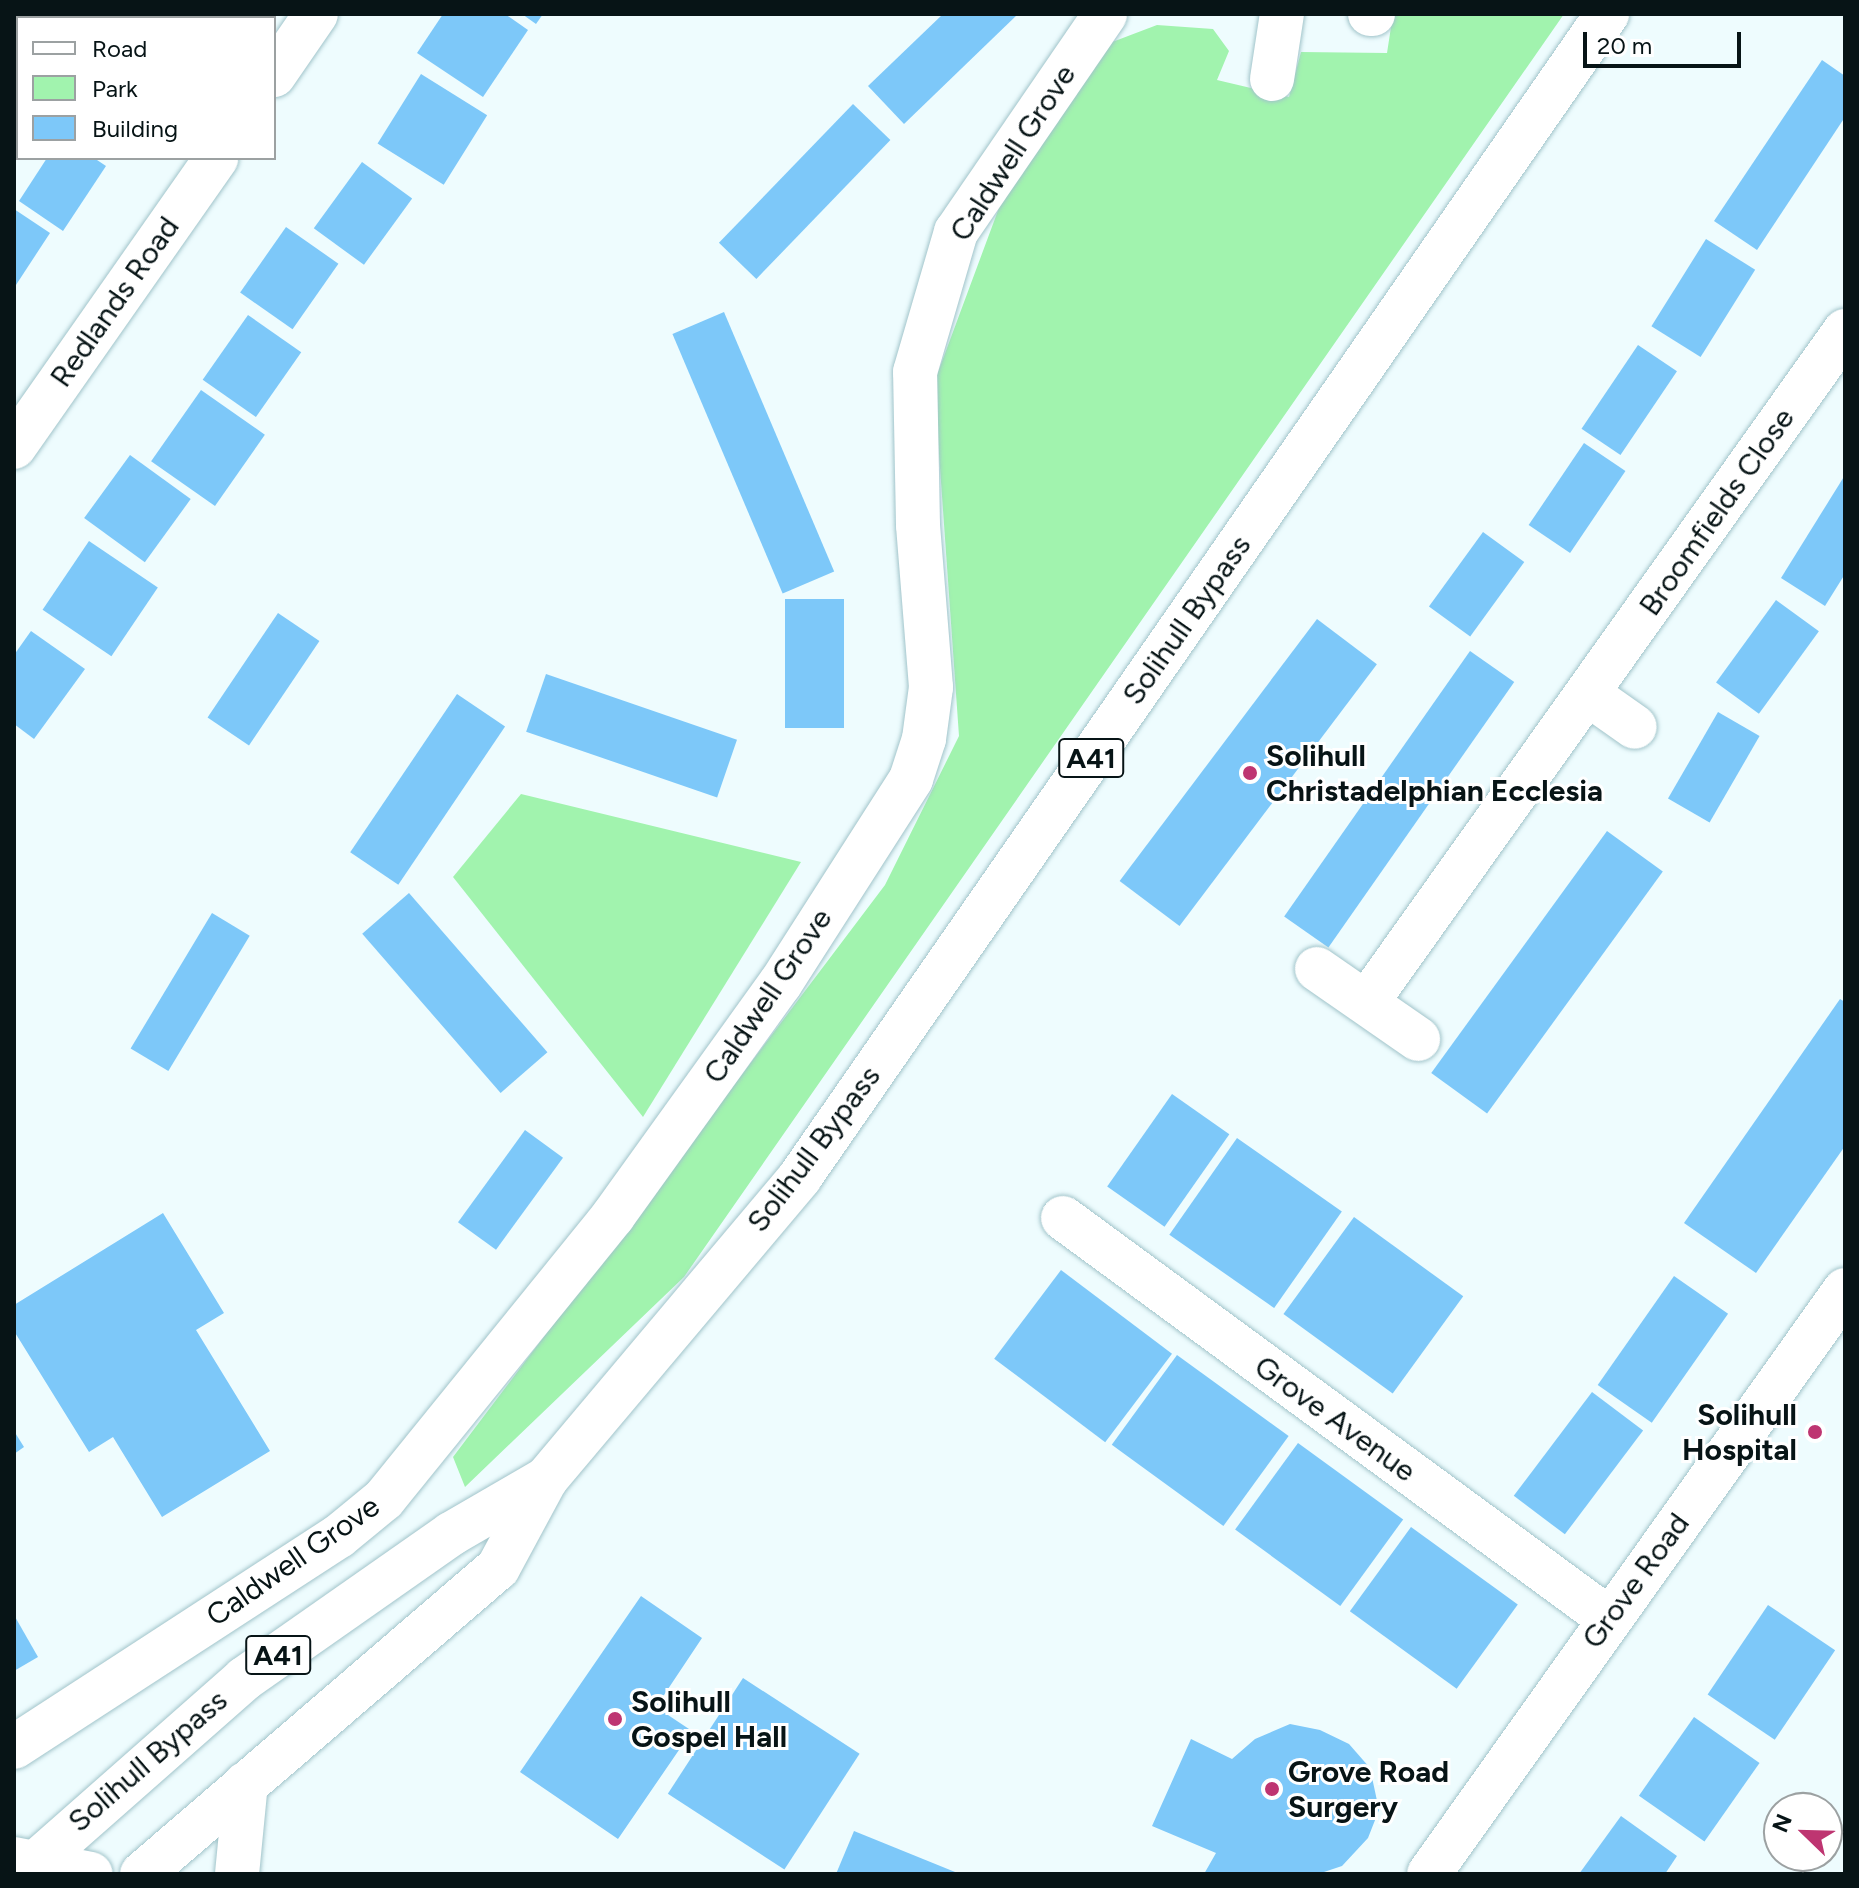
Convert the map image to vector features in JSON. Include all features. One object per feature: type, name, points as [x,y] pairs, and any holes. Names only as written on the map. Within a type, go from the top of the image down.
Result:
[{"type":"main road","points":[[276,72],[316,14]]},
{"type":"main road","name":"Caldwell Grove","points":[[14,1747],[339,1536],[384,1499],[613,1216],[780,984],[911,779],[924,739],[931,687],[918,525],[915,372],[956,232],[1105,14]]},
{"type":"main road","points":[[1272,79],[1282,14]]},
{"type":"main road","name":"Solihull Bypass","points":[[142,1874],[498,1568],[546,1479],[800,1177],[1607,14]]},
{"type":"main road","name":"Redlands Road","points":[[14,447],[215,160]]},
{"type":"main road","name":"Broomfields Close","points":[[1367,1002],[1845,331]]},
{"type":"main road","points":[[1588,694],[1635,727]]},
{"type":"main road","points":[[1317,969],[1418,1039]]},
{"type":"main road","name":"Grove Avenue","points":[[1063,1218],[1608,1618]]},
{"type":"main road","name":"Grove Road","points":[[1429,1874],[1608,1618],[1845,1290]]},
{"type":"main road","name":"Solihull Bypass","points":[[23,1865],[244,1679],[451,1534],[546,1479]]},
{"type":"main road","points":[[237,1874],[246,1783]]},
{"type":"main road","points":[[23,1865],[91,1874]]},
{"type":"green space","points":[[1393,14],[1564,14],[684,1277],[465,1487],[453,1457],[885,885],[959,736],[934,383],[1006,189],[1107,44],[1157,25],[1213,29],[1229,51],[1217,80],[1289,97],[1301,52],[1387,53]]},
{"type":"green space","points":[[521,794],[801,862],[643,1117],[453,877]]},
{"type":"building","points":[[443,14],[505,14],[528,30],[483,97],[417,53]]},
{"type":"building","points":[[522,14],[543,14],[536,24]]},
{"type":"building","points":[[943,14],[1018,14],[904,124],[868,86]]},
{"type":"building","points":[[1822,60],[1845,76],[1845,117],[1757,250],[1714,221]]},
{"type":"building","points":[[421,74],[487,115],[444,185],[378,144]]},
{"type":"building","points":[[853,104],[890,140],[756,279],[719,243]]},
{"type":"building","points":[[46,160],[97,160],[106,166],[63,231],[19,201]]},
{"type":"building","points":[[362,162],[412,198],[364,265],[314,228]]},
{"type":"building","points":[[14,209],[50,233],[14,288]]},
{"type":"building","points":[[286,227],[338,264],[293,329],[240,293]]},
{"type":"building","points":[[1706,239],[1755,270],[1701,357],[1651,326]]},
{"type":"building","points":[[724,312],[834,572],[783,593],[672,334]]},
{"type":"building","points":[[248,315],[301,352],[256,417],[203,380]]},
{"type":"building","points":[[1638,345],[1677,371],[1620,455],[1582,429]]},
{"type":"building","points":[[201,390],[265,435],[215,506],[151,461]]},
{"type":"building","points":[[1584,443],[1625,471],[1570,553],[1529,525]]},
{"type":"building","points":[[130,455],[191,499],[145,562],[84,518]]},
{"type":"building","points":[[1845,475],[1845,574],[1825,606],[1781,578]]},
{"type":"building","points":[[1483,532],[1524,562],[1470,636],[1429,606]]},
{"type":"building","points":[[89,541],[158,587],[111,656],[43,610]]},
{"type":"building","points":[[785,599],[844,599],[844,728],[785,728]]},
{"type":"building","points":[[1776,600],[1819,631],[1759,714],[1716,683]]},
{"type":"building","points":[[278,613],[319,641],[249,745],[208,717]]},
{"type":"building","name":"Solihull Christadelphian Ecclesia","points":[[1317,619],[1377,664],[1180,926],[1120,881]]},
{"type":"building","points":[[31,631],[85,669],[34,739],[14,724],[14,655]]},
{"type":"building","points":[[1470,651],[1514,682],[1328,947],[1284,916]]},
{"type":"building","points":[[546,674],[737,740],[717,797],[526,732]]},
{"type":"building","points":[[457,694],[505,726],[398,885],[350,852]]},
{"type":"building","points":[[1718,712],[1760,736],[1710,823],[1668,799]]},
{"type":"building","points":[[1607,831],[1663,872],[1487,1113],[1431,1073]]},
{"type":"building","points":[[409,893],[547,1052],[501,1093],[362,934]]},
{"type":"building","points":[[212,913],[250,936],[168,1071],[131,1048]]},
{"type":"building","points":[[1840,999],[1845,1002],[1845,1146],[1756,1273],[1684,1223]]},
{"type":"building","points":[[1172,1094],[1229,1134],[1165,1227],[1107,1187]]},
{"type":"building","points":[[525,1130],[563,1158],[496,1250],[458,1222]]},
{"type":"building","points":[[1237,1138],[1342,1211],[1274,1308],[1169,1235]]},
{"type":"building","points":[[163,1213],[224,1313],[196,1330],[270,1451],[162,1517],[113,1437],[89,1452],[14,1331],[14,1305]]},
{"type":"building","points":[[1354,1217],[1463,1296],[1393,1393],[1283,1314]]},
{"type":"building","points":[[1061,1270],[1172,1354],[1105,1442],[994,1359]]},
{"type":"building","points":[[1674,1276],[1728,1314],[1652,1423],[1598,1385]]},
{"type":"building","points":[[1177,1355],[1289,1436],[1223,1526],[1112,1445]]},
{"type":"building","points":[[1592,1392],[1643,1431],[1565,1534],[1514,1496]]},
{"type":"building","points":[[14,1431],[24,1447],[14,1454]]},
{"type":"building","points":[[1298,1443],[1403,1519],[1340,1606],[1235,1530]]},
{"type":"building","points":[[1411,1527],[1518,1605],[1457,1689],[1350,1611]]},
{"type":"building","name":"Solihull Gospel Hall","points":[[641,1596],[702,1638],[656,1707],[692,1731],[618,1839],[520,1772]]},
{"type":"building","points":[[1768,1605],[1835,1650],[1775,1740],[1708,1695]]},
{"type":"building","points":[[14,1615],[38,1657],[14,1671]]},
{"type":"building","points":[[743,1678],[860,1754],[784,1869],[668,1794]]},
{"type":"building","points":[[1694,1717],[1760,1763],[1704,1842],[1639,1796]]},
{"type":"building","name":"Grove Road Surgery","points":[[1290,1724],[1320,1730],[1349,1744],[1370,1768],[1379,1810],[1368,1838],[1342,1866],[1318,1874],[1204,1874],[1216,1853],[1152,1826],[1191,1739],[1232,1759],[1255,1739]]},
{"type":"building","points":[[1621,1816],[1677,1856],[1665,1874],[1579,1874]]},
{"type":"building","points":[[854,1831],[960,1874],[836,1874]]},
{"type":"place","name":"Solihull Christadelphian Ecclesia","points":[[1250,773]]},
{"type":"place","name":"Solihull Hospital","points":[[1815,1432]]},
{"type":"place","name":"Solihull Gospel Hall","points":[[615,1719]]},
{"type":"place","name":"Grove Road Surgery","points":[[1272,1789]]}]
